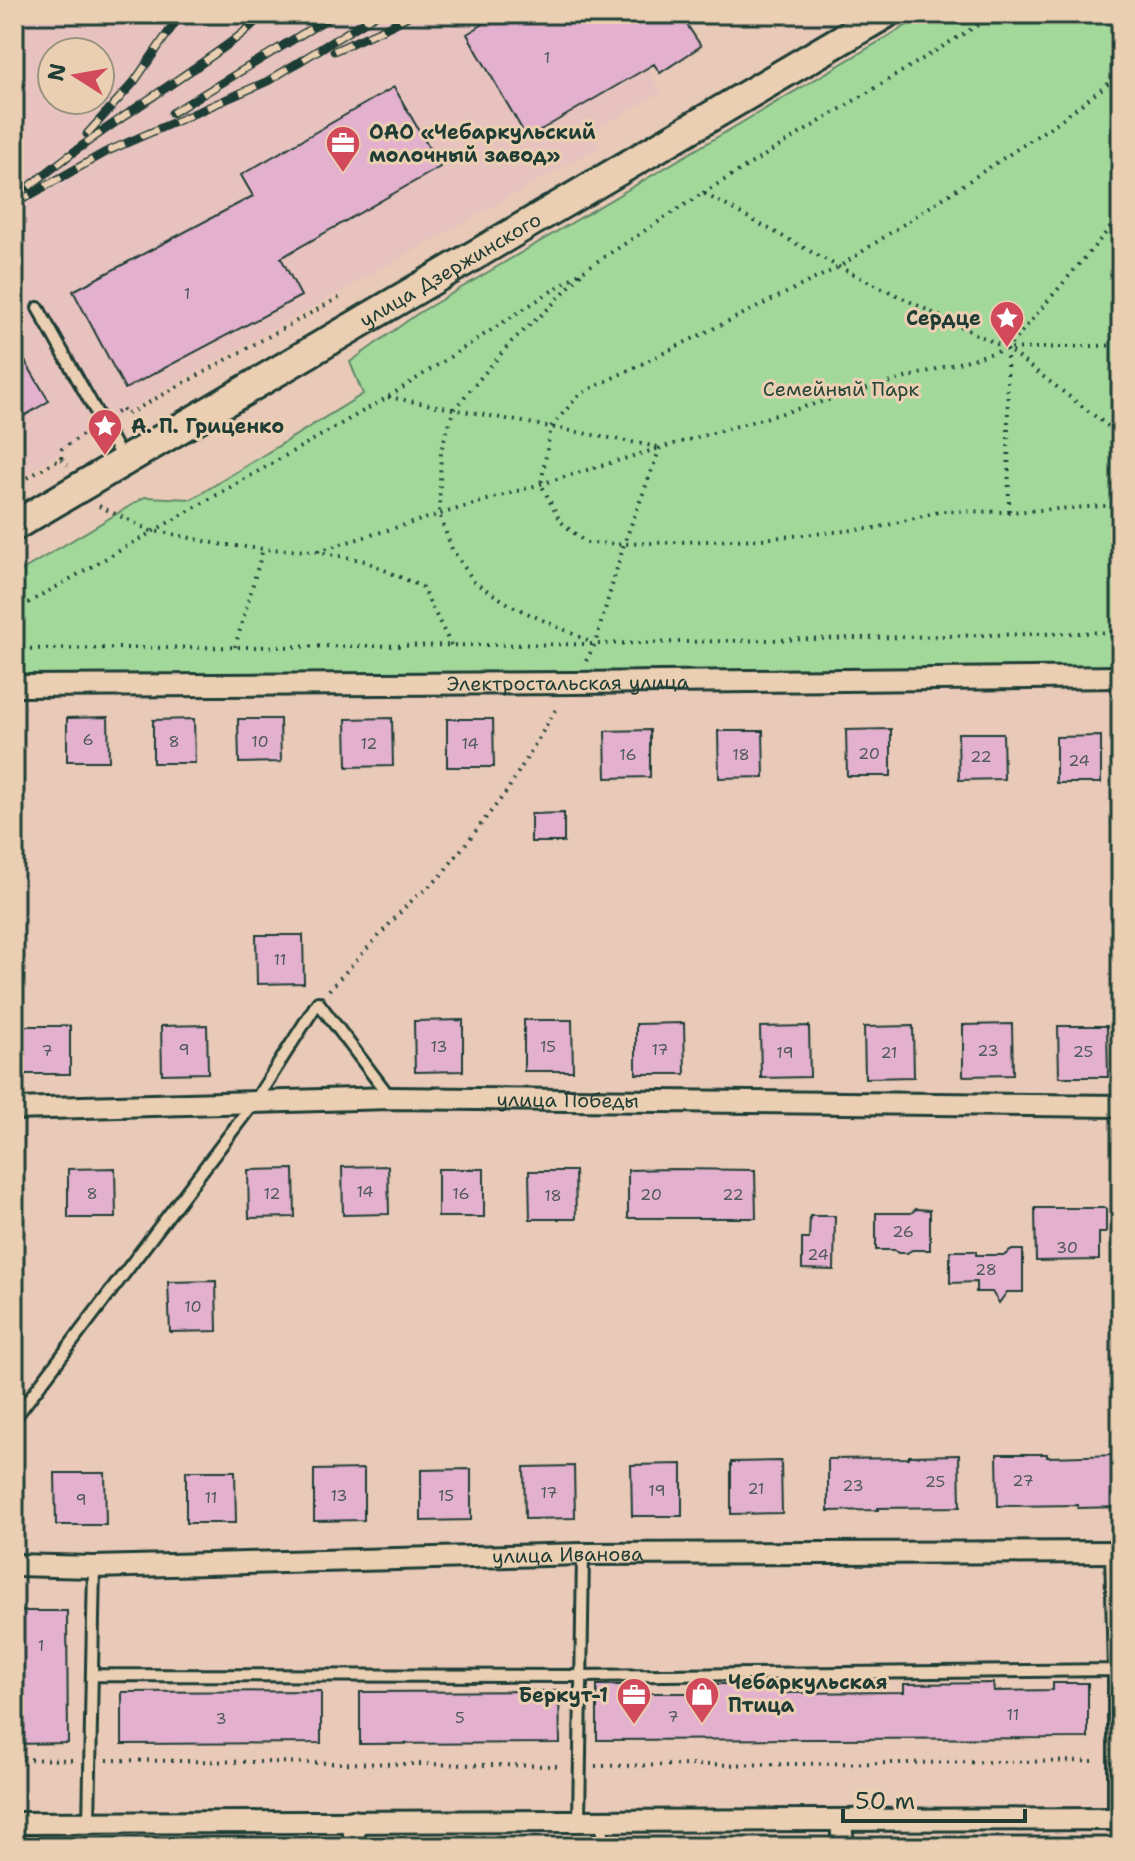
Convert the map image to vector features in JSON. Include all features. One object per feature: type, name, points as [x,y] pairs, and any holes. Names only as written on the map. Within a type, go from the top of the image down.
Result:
[{"type":"main road","name":"улица Дзержинского","points":[[14,526],[885,14]]},
{"type":"street","name":"Электростальская улица","points":[[14,686],[1121,677]]},
{"type":"street","name":"улица Победы","points":[[14,1109],[390,1098],[1121,1106]]},
{"type":"street","name":"улица Иванова","points":[[14,1565],[94,1567],[583,1554],[1116,1552]]},
{"type":"street","points":[[14,1823],[1118,1819]]},
{"type":"street","points":[[841,1820],[843,1847]]},
{"type":"street","points":[[353,1821],[355,1847]]},
{"type":"lane","points":[[38,308],[124,461]]},
{"type":"lane","points":[[14,1419],[255,1101],[318,1002],[390,1098]]},
{"type":"lane","points":[[1116,1552],[1118,1819]]},
{"type":"lane","points":[[579,1821],[583,1554]]},
{"type":"lane","points":[[89,1823],[94,1567]]},
{"type":"lane","points":[[92,1675],[580,1676],[1118,1670]]},
{"type":"lane","points":[[602,1847],[603,1821]]},
{"type":"path","points":[[14,611],[388,397],[703,193],[996,14]]},
{"type":"path","points":[[1121,74],[1058,122],[839,267],[580,394],[551,427],[541,484],[560,521],[586,543],[761,539],[876,528],[942,511],[1009,512],[1121,505]]},
{"type":"path","points":[[703,193],[839,267],[1007,349],[1121,436]]},
{"type":"path","points":[[1009,512],[1007,349],[1121,215]]},
{"type":"path","points":[[585,269],[550,307],[512,341],[454,409],[441,450],[439,514],[452,549],[475,583],[514,607],[595,644]]},
{"type":"path","points":[[340,297],[126,415],[122,409],[65,446],[61,458],[73,471],[90,502],[151,531],[218,544],[315,551],[365,561],[422,587],[451,645]]},
{"type":"path","points":[[315,551],[1007,349],[1121,345]]},
{"type":"path","points":[[388,397],[660,448]]},
{"type":"path","points":[[595,644],[624,544],[660,448]]},
{"type":"path","points":[[14,486],[61,458]]},
{"type":"path","points":[[235,647],[263,549]]},
{"type":"path","points":[[14,649],[595,644],[1121,632]]},
{"type":"path","points":[[318,1002],[408,904],[439,878],[507,791],[573,683]]},
{"type":"shaded area","points":[[14,14],[612,14],[661,92],[592,131],[600,146],[121,414],[14,481]]},
{"type":"green space","name":"Семейный Парк","points":[[926,14],[1121,14],[1121,667],[14,676],[14,575],[145,497],[192,499],[363,394],[350,362],[417,314]]},
{"type":"building","points":[[500,14],[680,14],[701,46],[660,73],[654,64],[527,138],[467,34]]},
{"type":"building","points":[[394,87],[440,167],[281,258],[301,296],[125,389],[73,291],[253,196],[241,175]]},
{"type":"building","points":[[14,343],[49,401],[14,422]]},
{"type":"building","points":[[108,717],[109,761],[67,761],[67,718]]},
{"type":"building","points":[[392,718],[393,766],[347,767],[346,719]]},
{"type":"building","points":[[194,719],[195,763],[153,763],[153,720]]},
{"type":"building","points":[[238,719],[280,719],[281,762],[239,763]]},
{"type":"building","points":[[447,719],[493,719],[494,767],[447,767]]},
{"type":"building","points":[[891,729],[891,776],[847,776],[846,730]]},
{"type":"building","points":[[650,730],[650,777],[606,778],[605,731]]},
{"type":"building","points":[[718,731],[763,731],[764,777],[719,778]]},
{"type":"building","points":[[958,733],[1003,733],[1004,779],[959,780]]},
{"type":"building","points":[[1101,736],[1101,783],[1056,783],[1056,737]]},
{"type":"building","points":[[564,813],[564,842],[531,842],[531,814]]},
{"type":"building","points":[[256,935],[303,935],[304,983],[257,984]]},
{"type":"building","points":[[463,1020],[463,1071],[415,1072],[414,1021]]},
{"type":"building","points":[[524,1020],[572,1020],[573,1071],[524,1071]]},
{"type":"building","points":[[684,1023],[685,1074],[636,1074],[636,1024]]},
{"type":"building","points":[[1012,1024],[1013,1075],[963,1076],[963,1025]]},
{"type":"building","points":[[207,1025],[208,1073],[162,1074],[161,1026]]},
{"type":"building","points":[[23,1026],[70,1026],[70,1074],[24,1074]]},
{"type":"building","points":[[809,1026],[810,1077],[761,1078],[760,1027]]},
{"type":"building","points":[[913,1026],[914,1077],[865,1078],[864,1027]]},
{"type":"building","points":[[1058,1026],[1107,1026],[1108,1077],[1059,1077]]},
{"type":"building","points":[[388,1166],[389,1214],[343,1215],[342,1167]]},
{"type":"building","points":[[115,1168],[116,1218],[68,1218],[68,1169]]},
{"type":"building","points":[[294,1169],[295,1217],[249,1218],[248,1170]]},
{"type":"building","points":[[438,1169],[484,1169],[484,1217],[438,1217]]},
{"type":"building","points":[[628,1170],[755,1170],[756,1218],[628,1218]]},
{"type":"building","points":[[529,1171],[575,1171],[576,1219],[530,1219]]},
{"type":"building","points":[[1035,1208],[1106,1208],[1106,1233],[1099,1233],[1099,1260],[1036,1261]]},
{"type":"building","points":[[916,1209],[930,1210],[930,1250],[898,1253],[894,1250],[876,1250],[876,1213],[911,1213]]},
{"type":"building","points":[[810,1216],[835,1216],[834,1270],[802,1269],[802,1239],[809,1239]]},
{"type":"building","points":[[1010,1250],[1023,1250],[1023,1292],[1007,1292],[999,1303],[992,1292],[976,1292],[976,1282],[950,1283],[950,1251],[1005,1255]]},
{"type":"building","points":[[216,1281],[217,1331],[170,1332],[168,1282]]},
{"type":"building","points":[[997,1454],[1047,1454],[1047,1457],[1121,1455],[1121,1507],[998,1506]]},
{"type":"building","points":[[959,1455],[960,1507],[828,1511],[828,1459]]},
{"type":"building","points":[[781,1461],[782,1513],[731,1514],[731,1462]]},
{"type":"building","points":[[682,1464],[682,1516],[632,1516],[631,1465]]},
{"type":"building","points":[[574,1466],[575,1518],[525,1519],[524,1467]]},
{"type":"building","points":[[364,1469],[364,1520],[314,1521],[314,1470]]},
{"type":"building","points":[[471,1469],[471,1520],[421,1521],[421,1470]]},
{"type":"building","points":[[186,1471],[235,1471],[236,1523],[186,1523]]},
{"type":"building","points":[[55,1473],[105,1473],[106,1525],[56,1525]]},
{"type":"building","points":[[14,1611],[67,1611],[68,1743],[14,1744]]},
{"type":"building","points":[[993,1683],[994,1691],[1053,1690],[1053,1683],[1088,1683],[1088,1738],[597,1740],[597,1685],[634,1685],[634,1693],[693,1693],[693,1684],[782,1684],[782,1693],[904,1692],[904,1684]]},
{"type":"building","points":[[321,1691],[321,1743],[122,1744],[122,1692]]},
{"type":"building","points":[[559,1691],[560,1743],[360,1744],[360,1692]]},
{"type":"railway","points":[[87,134],[134,82],[181,14]]},
{"type":"railway","points":[[29,187],[84,144],[223,48],[263,14]]},
{"type":"railway","points":[[172,113],[335,14]]},
{"type":"railway","points":[[14,204],[106,152],[268,81],[377,14]]},
{"type":"railway","points":[[334,51],[411,14]]},
{"type":"place","name":"ОАО «Чебаркульский молочный завод»","points":[[343,174]]},
{"type":"place","name":"Сердце","points":[[1007,349]]},
{"type":"place","name":"А. П. Гриценко","points":[[105,457]]},
{"type":"place","name":"Чебаркульская Птица","points":[[702,1725]]},
{"type":"place","name":"Беркут-1","points":[[634,1726]]}]
